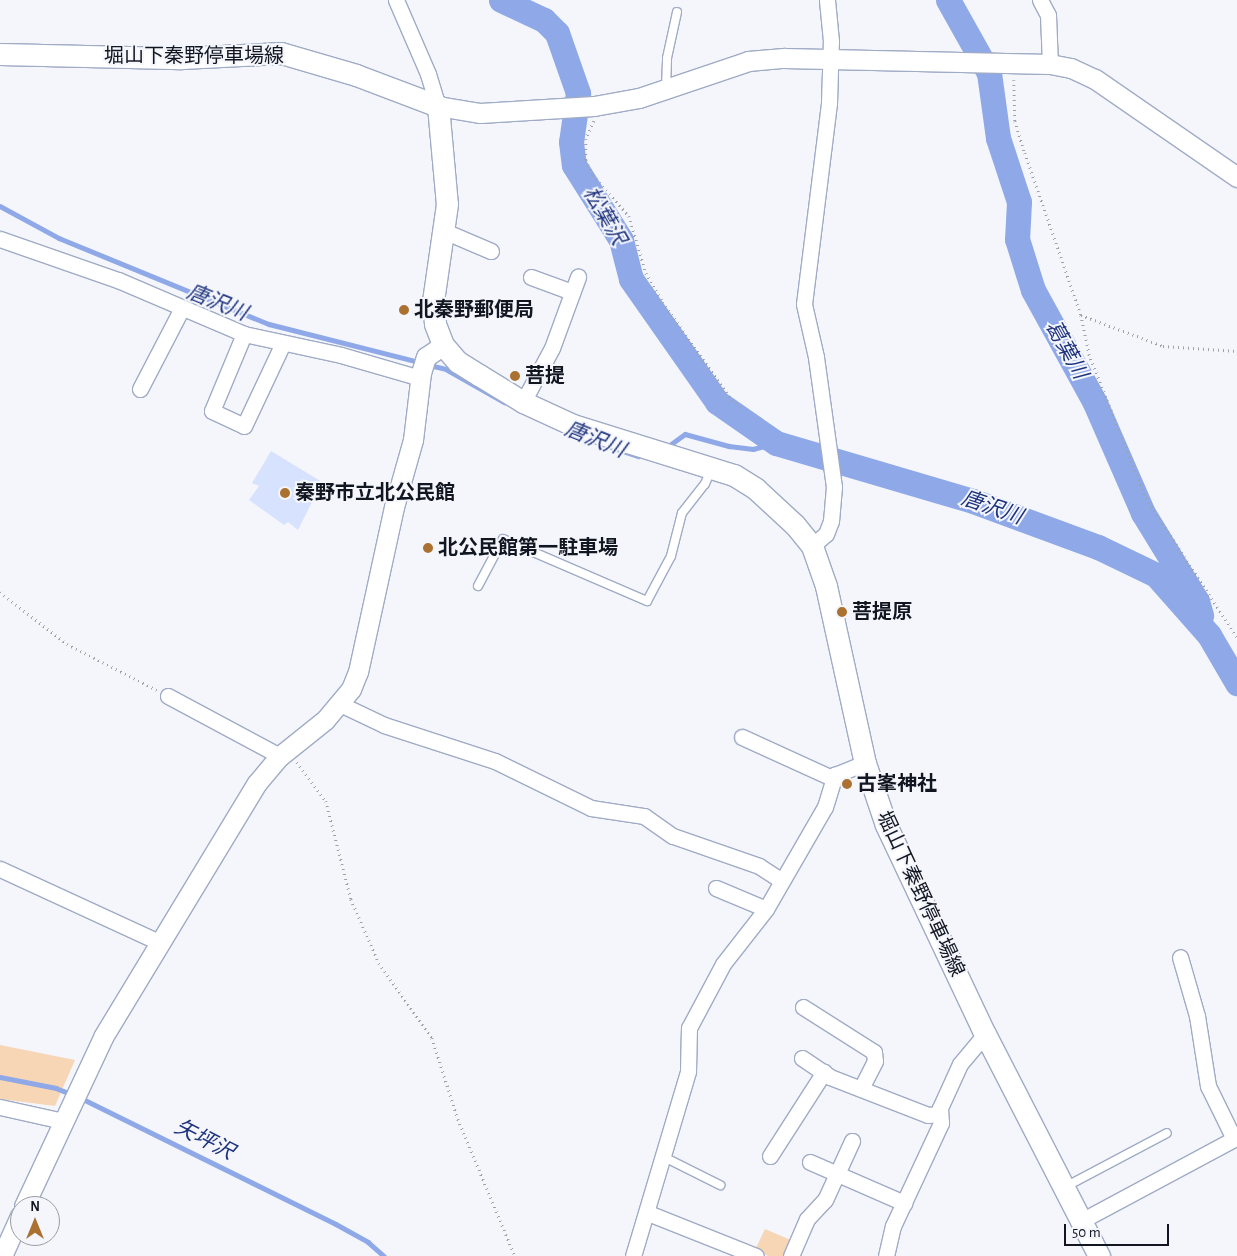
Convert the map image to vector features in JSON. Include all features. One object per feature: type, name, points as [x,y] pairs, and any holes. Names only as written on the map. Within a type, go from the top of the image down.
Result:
[{"type":"main road","name":"堀山下秦野停車場線","points":[[0,54],[182,58],[281,53],[356,75],[438,106],[447,182],[444,231],[433,301],[435,324],[428,363],[458,362],[523,402],[573,424],[657,452],[712,466],[756,489],[795,524],[812,546],[826,586],[865,763],[886,826],[1079,1222],[1099,1256]]},
{"type":"street","points":[[396,0],[428,74],[438,106],[480,113],[590,106],[666,89],[748,61],[830,59],[1050,64],[1071,68],[1094,79],[1237,177]]},
{"type":"street","points":[[812,546],[826,534],[831,522],[834,487],[831,452],[816,357],[804,304],[829,102],[828,0]]},
{"type":"street","points":[[1040,0],[1048,15],[1050,64]]},
{"type":"street","points":[[444,231],[491,251]]},
{"type":"street","points":[[0,239],[118,280],[244,334],[341,355],[428,363],[413,440],[394,507],[358,672],[340,704],[283,753],[257,783],[103,1037],[29,1196]]},
{"type":"street","points":[[531,277],[572,292]]},
{"type":"street","points":[[523,402],[552,348],[578,277]]},
{"type":"street","points":[[140,389],[182,308]]},
{"type":"street","points":[[244,334],[212,411],[244,426],[283,343]]},
{"type":"street","points":[[168,696],[283,753]]},
{"type":"street","points":[[340,704],[384,726],[495,760],[591,808],[644,816],[673,836],[759,866],[782,881]]},
{"type":"street","points":[[742,737],[834,779]]},
{"type":"street","points":[[633,1256],[648,1213],[688,1070],[689,1028],[723,964],[766,909],[825,806],[835,775],[865,763]]},
{"type":"street","points":[[0,869],[161,943]]},
{"type":"street","points":[[716,888],[766,909]]},
{"type":"street","points":[[1079,1222],[1234,1140],[1208,1086],[1197,1016],[1180,957]]},
{"type":"street","points":[[803,1007],[874,1052],[875,1062],[862,1089]]},
{"type":"street","points":[[886,1256],[894,1226],[940,1123],[940,1114],[960,1064],[986,1034]]},
{"type":"street","points":[[802,1058],[824,1072],[862,1089],[928,1115],[940,1114]]},
{"type":"street","points":[[770,1156],[824,1072]]},
{"type":"street","points":[[0,1107],[63,1120]]},
{"type":"street","points":[[791,1256],[807,1219],[825,1200],[835,1173],[852,1141]]},
{"type":"street","points":[[810,1162],[904,1203]]},
{"type":"street","points":[[648,1213],[756,1256]]},
{"type":"street","points":[[2,1256],[10,1238]]},
{"type":"lane","points":[[666,89],[667,58],[678,12]]},
{"type":"lane","points":[[478,586],[503,540],[647,601],[671,556],[682,513],[705,484],[712,466]]},
{"type":"lane","points":[[1063,1188],[1167,1133]]},
{"type":"lane","points":[[664,1157],[720,1185]]},
{"type":"path","points":[[1011,63],[1015,121],[1080,315],[1089,354],[1146,498],[1237,637]]},
{"type":"path","points":[[590,106],[595,120],[586,139],[586,160],[593,175],[629,216],[646,273],[663,302],[732,400],[741,407]]},
{"type":"path","points":[[1080,315],[1163,346],[1237,351]]},
{"type":"path","points":[[0,592],[67,644],[168,696]]},
{"type":"path","points":[[283,753],[326,801],[352,899],[379,963],[432,1038],[458,1119],[515,1256]]},
{"type":"shaded area","points":[[0,1045],[75,1060],[55,1106],[0,1099]]},
{"type":"shaded area","points":[[765,1229],[793,1241],[786,1256],[768,1256],[755,1250]]},
{"type":"building","name":"秦野市立北公民館","points":[[271,451],[322,482],[298,530],[288,522],[284,525],[249,500],[259,486],[252,483]]},
{"type":"waterway","name":"松葉沢","points":[[501,0],[544,20],[557,33],[578,93],[571,142],[574,165],[621,240],[631,279],[717,402],[776,443],[973,501],[1098,547],[1156,575],[1209,635],[1237,683]]},
{"type":"waterway","name":"葛葉川","points":[[948,0],[989,73],[998,138],[1019,202],[1017,239],[1033,290],[1095,403],[1143,513],[1197,601],[1201,615]]},
{"type":"waterway","name":"唐沢川","points":[[0,206],[59,238],[269,324],[419,362]]},
{"type":"waterway","name":"唐沢川","points":[[429,365],[446,369],[504,402]]},
{"type":"waterway","name":"唐沢川","points":[[667,447],[685,434],[729,446],[753,449],[776,443]]},
{"type":"waterway","name":"唐沢川","points":[[601,444],[638,456]]},
{"type":"waterway","name":"矢坪沢","points":[[0,1077],[56,1088],[71,1094]]},
{"type":"waterway","name":"矢坪沢","points":[[81,1098],[336,1224],[368,1242],[384,1256]]},
{"type":"place","name":"北秦野郵便局","points":[[404,310]]},
{"type":"place","name":"菩提","points":[[515,376]]},
{"type":"place","name":"秦野市立北公民館","points":[[285,493]]},
{"type":"place","name":"北公民館第一駐車場","points":[[428,548]]},
{"type":"place","name":"菩提原","points":[[842,612]]},
{"type":"place","name":"古峯神社","points":[[847,784]]}]
